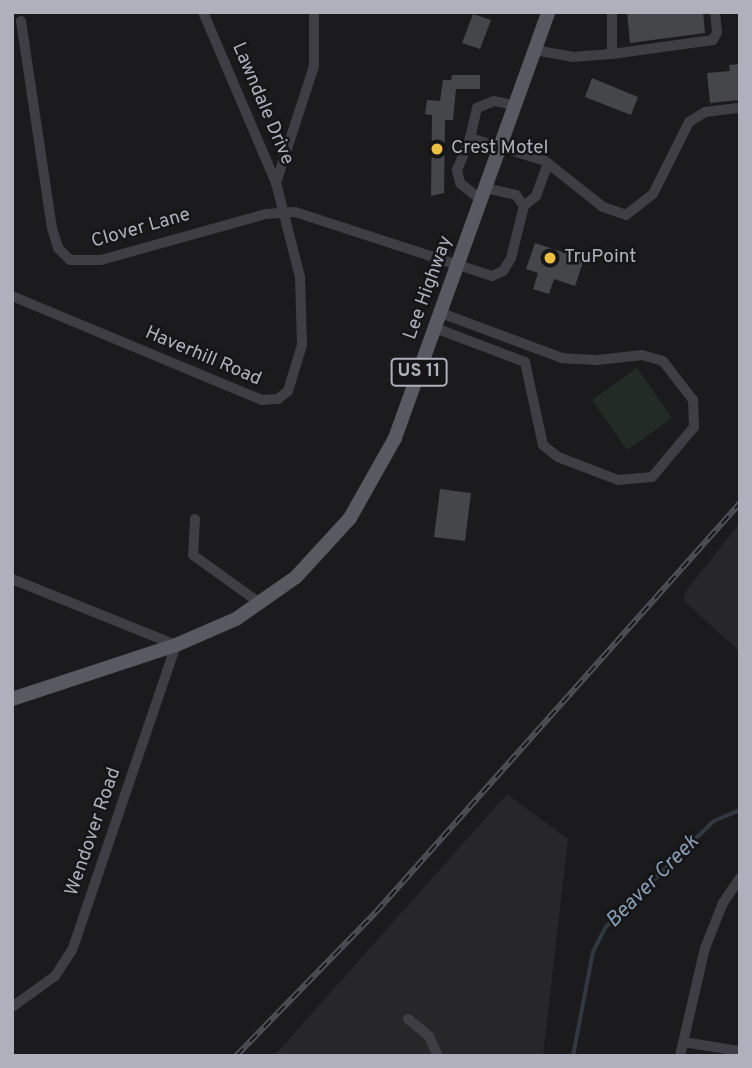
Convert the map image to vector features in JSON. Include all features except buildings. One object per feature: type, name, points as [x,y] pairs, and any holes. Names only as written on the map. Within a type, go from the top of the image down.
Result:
[{"type":"main road","name":"Lee Highway","points":[[12,699],[176,645],[261,604],[314,560],[368,490],[395,438],[548,12]]},
{"type":"street","name":"Lawndale Drive","points":[[203,12],[276,183],[285,212]]},
{"type":"street","points":[[276,183],[314,66],[314,12]]},
{"type":"street","points":[[612,12],[612,54]]},
{"type":"street","points":[[534,50],[572,57],[713,40],[717,32],[715,12]]},
{"type":"street","name":"Clover Lane","points":[[21,21],[47,204],[63,255],[78,262],[101,260],[285,212],[312,214],[492,276],[503,271],[524,206],[536,196],[548,163]]},
{"type":"street","points":[[514,105],[494,101],[477,108],[470,138],[457,170],[460,183],[483,194],[516,195],[524,206]]},
{"type":"street","points":[[470,138],[478,143],[500,144],[548,163],[603,207],[626,215],[653,194],[689,122],[705,112],[740,108]]},
{"type":"street","name":"Haverhill Road","points":[[12,296],[262,400],[278,399],[293,378],[304,328],[300,277],[285,212]]},
{"type":"street","points":[[435,328],[525,362],[543,445],[558,457],[606,476],[629,482],[652,477],[694,427],[693,400],[663,361],[642,355],[597,360],[562,358],[441,313]]},
{"type":"street","points":[[195,519],[193,555],[261,604]]},
{"type":"street","points":[[12,579],[176,645]]},
{"type":"street","name":"Wendover Road","points":[[12,1007],[55,976],[72,950],[176,645]]},
{"type":"street","points":[[680,1056],[712,926],[740,878]]},
{"type":"street","points":[[408,1019],[429,1036],[438,1056]]},
{"type":"street","points":[[683,1042],[740,1051]]},
{"type":"shaded area","points":[[637,368],[672,418],[627,450],[592,400]]},
{"type":"shaded area","points":[[740,523],[740,652],[684,601],[685,592]]},
{"type":"shaded area","points":[[507,794],[568,839],[543,1056],[274,1056]]},
{"type":"waterway","name":"Beaver Creek","points":[[573,1056],[593,952],[606,927],[714,821],[740,810]]},
{"type":"railway","points":[[236,1056],[376,912],[740,503]]},
{"type":"place","name":"Crest Motel","points":[[437,149]]},
{"type":"place","name":"TruPoint","points":[[550,258]]}]
